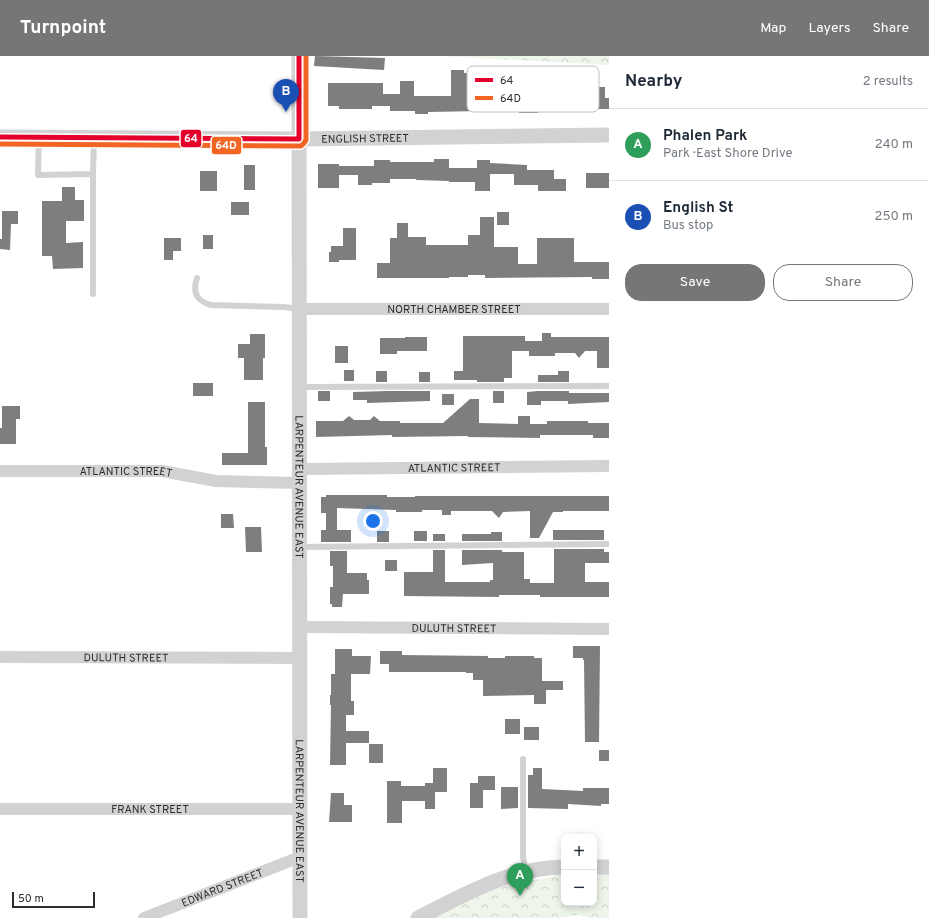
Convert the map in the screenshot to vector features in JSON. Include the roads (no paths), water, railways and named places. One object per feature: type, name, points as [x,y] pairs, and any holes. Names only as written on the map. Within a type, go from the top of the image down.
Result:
[{"type":"street","name":"LARPENTEUR AVENUE EAST","points":[[299,56],[300,918]]},
{"type":"street","name":"ENGLISH STREET","points":[[0,137],[299,139],[609,135]]},
{"type":"street","name":"NORTH CHAMBER STREET","points":[[299,309],[609,309]]},
{"type":"street","name":"ATLANTIC STREET","points":[[0,471],[162,471],[216,481],[299,476],[609,466]]},
{"type":"street","name":"DULUTH STREET","points":[[300,627],[609,629]]},
{"type":"street","name":"DULUTH STREET","points":[[0,657],[300,658]]},
{"type":"street","name":"FRANK STREET","points":[[0,809],[300,809]]},
{"type":"street","name":"EDWARD STREET","points":[[144,918],[300,858]]},
{"type":"street","points":[[418,918],[484,885],[526,871],[561,867]]},
{"type":"street","points":[[597,867],[609,868]]},
{"type":"lane","points":[[39,137],[38,175],[93,174]]},
{"type":"lane","points":[[93,294],[94,137]]},
{"type":"lane","points":[[197,278],[195,291],[199,299],[212,305],[284,307],[299,309]]},
{"type":"lane","points":[[299,387],[609,386]]},
{"type":"lane","points":[[299,547],[609,544]]},
{"type":"lane","points":[[524,759],[523,857],[526,871]]},
{"type":"place","name":"English St","points":[[286,112]]},
{"type":"place","name":"Phalen Park","points":[[520,896]]}]
